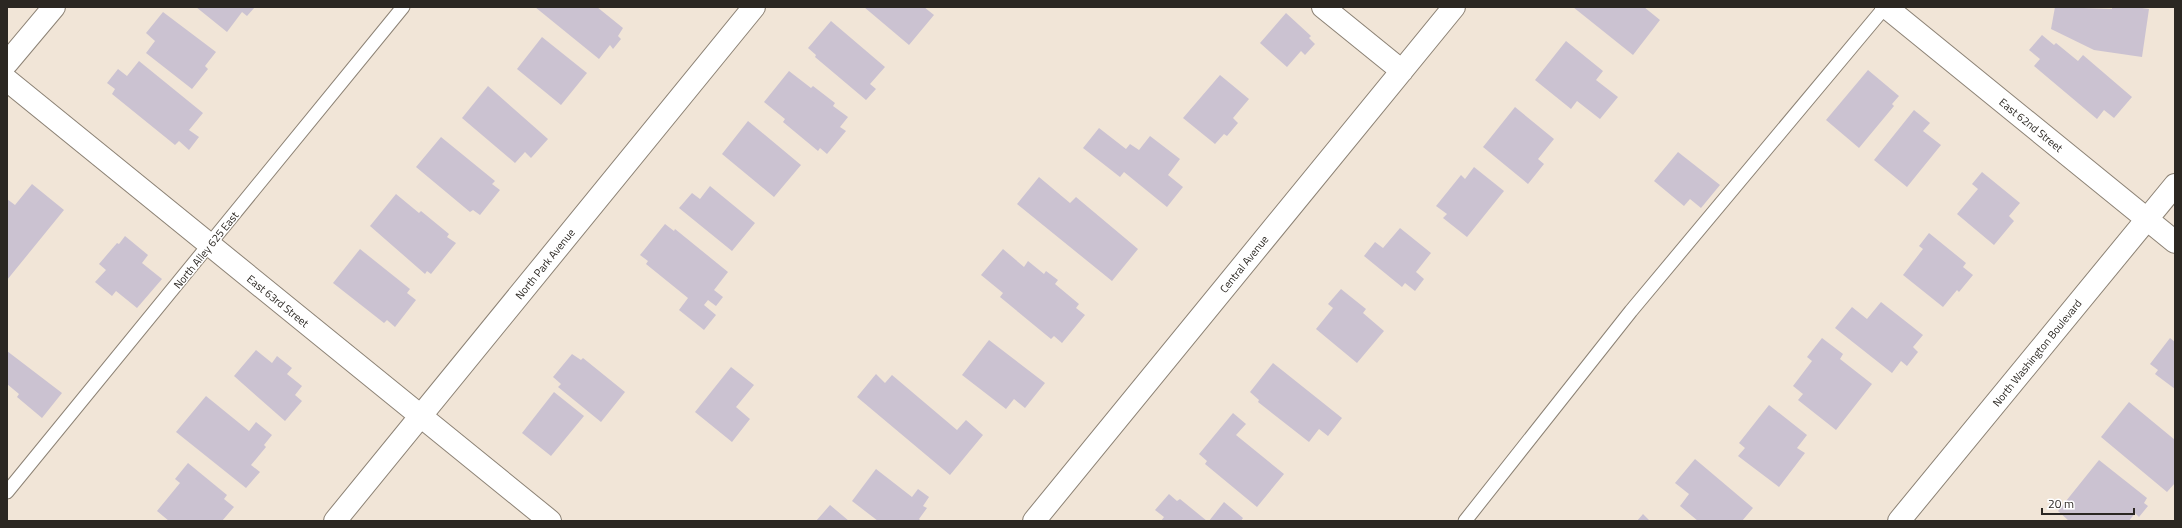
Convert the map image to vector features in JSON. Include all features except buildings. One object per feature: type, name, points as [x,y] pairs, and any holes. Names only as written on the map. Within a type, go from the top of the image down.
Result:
[{"type":"street","points":[[7,63],[54,7]]},
{"type":"street","name":"North Park Avenue","points":[[335,521],[754,7]]},
{"type":"street","points":[[1323,7],[1402,71]]},
{"type":"street","name":"Central Avenue","points":[[1034,521],[1454,7]]},
{"type":"street","name":"East 62nd Street","points":[[1885,7],[2175,242]]},
{"type":"street","name":"East 63rd Street","points":[[7,80],[550,521]]},
{"type":"street","name":"North Washington Boulevard","points":[[1900,521],[2175,185]]},
{"type":"lane","name":"North Alley 625 East","points":[[7,492],[403,7]]},
{"type":"lane","points":[[1464,521],[1631,311],[1885,7]]}]
